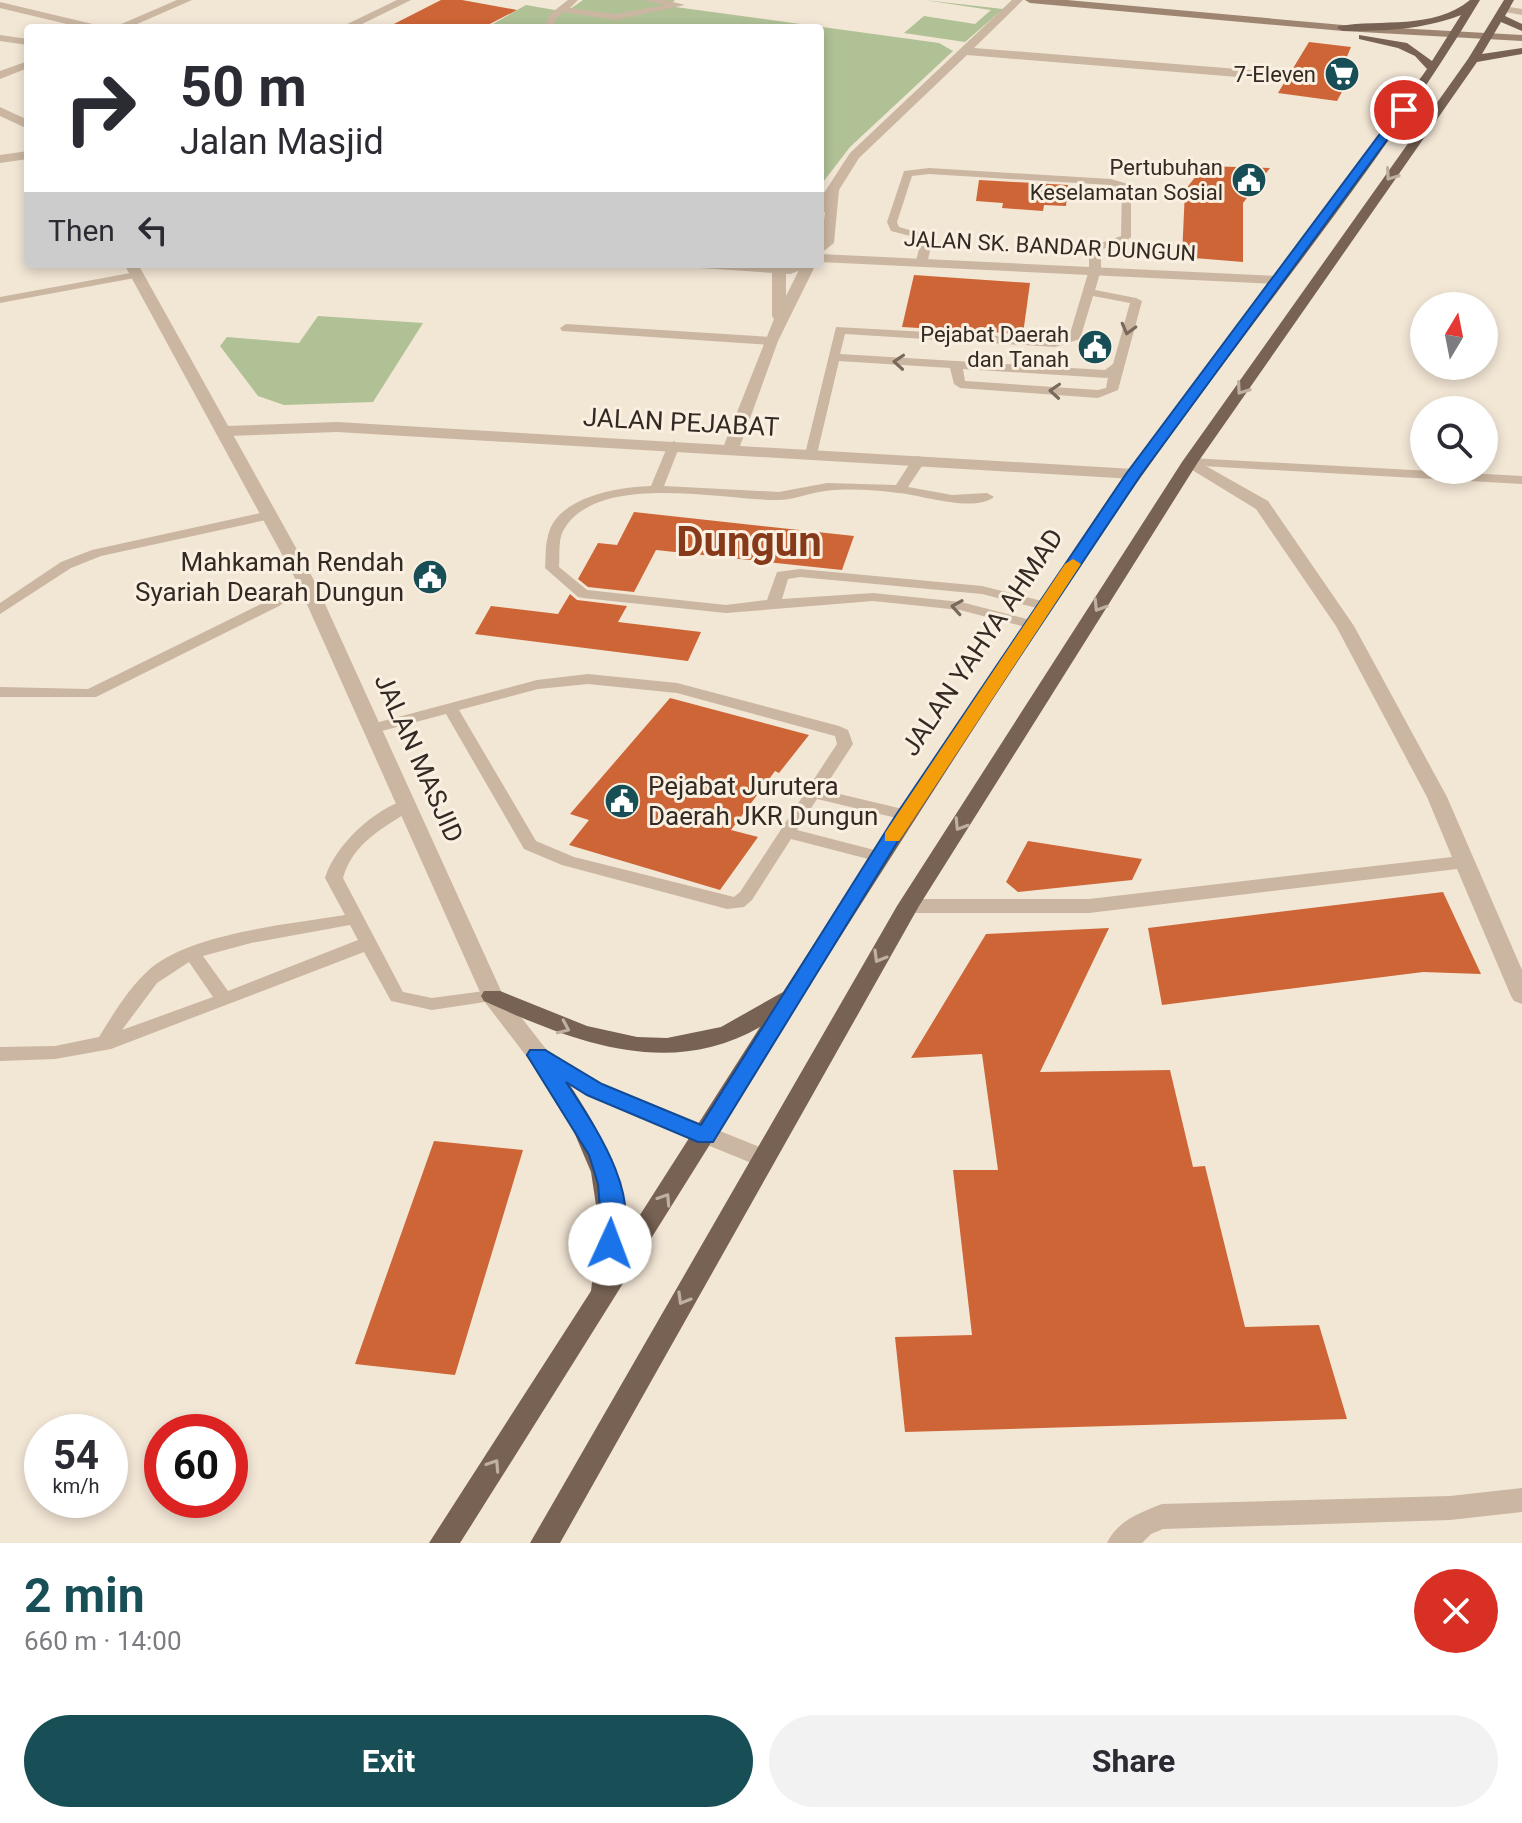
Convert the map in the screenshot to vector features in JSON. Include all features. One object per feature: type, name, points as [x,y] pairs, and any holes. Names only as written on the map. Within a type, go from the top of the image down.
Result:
[{"type":"main road","points":[[1030,0],[1100,4],[1238,26],[1522,41]]},
{"type":"main road","points":[[1344,31],[1424,25],[1448,19],[1473,2]]},
{"type":"main road","name":"JALAN YAHYA AHMAD","points":[[448,1537],[705,1136],[905,815],[1134,474],[1433,69],[1473,2]]},
{"type":"main road","points":[[545,1543],[908,906],[1190,462],[1473,59],[1504,9],[1522,28]]},
{"type":"main road","points":[[1344,31],[1411,47],[1425,56],[1433,69]]},
{"type":"main road","points":[[1473,59],[1522,51]]},
{"type":"main road","points":[[492,996],[584,1037],[666,1047],[731,1032],[791,997]]},
{"type":"main road","points":[[538,1055],[600,1154],[609,1184],[612,1220],[604,1294]]},
{"type":"street","points":[[128,24],[187,0]]},
{"type":"street","points":[[354,24],[406,0]]},
{"type":"street","points":[[824,202],[854,156],[1018,0]]},
{"type":"street","points":[[0,5],[80,24]]},
{"type":"street","points":[[1504,9],[1522,12]]},
{"type":"street","points":[[964,51],[1276,76]]},
{"type":"street","points":[[0,75],[24,66]]},
{"type":"street","points":[[0,111],[24,123]]},
{"type":"street","points":[[0,159],[24,156]]},
{"type":"street","points":[[824,246],[827,243],[836,180]]},
{"type":"street","name":"JALAN SK. BANDAR DUNGUN","points":[[824,263],[922,260],[1278,280]]},
{"type":"street","points":[[770,268],[779,324]]},
{"type":"street","points":[[731,448],[771,341],[810,268]]},
{"type":"street","name":"JALAN MASJID","points":[[134,270],[226,431],[306,582],[492,996],[538,1055],[595,1090],[763,1158]]},
{"type":"street","name":"JALAN PEJABAT","points":[[226,431],[323,427],[731,448],[1134,474]]},
{"type":"street","points":[[1190,462],[1251,496],[1271,516],[1345,626],[1437,797],[1522,996]]},
{"type":"street","points":[[908,906],[1089,906],[1463,862]]},
{"type":"street","points":[[1122,1543],[1141,1525],[1162,1517],[1450,1508],[1522,1500]]},
{"type":"lane","points":[[550,24],[553,16],[574,0]]},
{"type":"lane","points":[[562,9],[615,17],[681,5],[647,0]]},
{"type":"lane","points":[[0,38],[24,41]]},
{"type":"lane","points":[[811,454],[840,330],[849,328],[1067,342],[1077,335],[1095,270],[1095,247],[1117,243],[1126,237],[1127,187],[1111,182],[916,171],[906,177],[892,222],[895,229],[906,235],[928,237],[922,260]]},
{"type":"lane","points":[[0,300],[134,270]]},
{"type":"lane","points":[[956,366],[960,384],[1098,394],[1112,390],[1136,301],[1089,292]]},
{"type":"lane","points":[[566,328],[771,341]]},
{"type":"lane","points":[[1063,372],[1067,342]]},
{"type":"lane","points":[[833,357],[1095,375],[1116,370]]},
{"type":"lane","points":[[657,488],[674,445]]},
{"type":"lane","points":[[900,489],[919,460]]},
{"type":"lane","points":[[1190,462],[1522,480]]},
{"type":"lane","points":[[987,497],[952,499],[900,489],[825,488],[782,496],[657,488],[592,498],[566,516],[549,547],[552,568],[583,594],[726,609],[857,598],[961,606],[1033,625]]},
{"type":"lane","points":[[0,610],[66,565],[97,553],[270,515]]},
{"type":"lane","points":[[773,604],[782,575],[982,590],[1045,606]]},
{"type":"lane","points":[[857,598],[860,579]]},
{"type":"lane","points":[[0,692],[91,694],[274,603],[306,582]]},
{"type":"lane","points":[[374,728],[450,708],[561,680],[650,683],[842,733],[845,744],[738,903],[714,901],[568,861],[530,845],[450,708]]},
{"type":"lane","points":[[813,793],[905,815]]},
{"type":"lane","points":[[408,804],[347,846],[336,865],[334,878],[366,944],[397,997],[432,1004],[492,996]]},
{"type":"lane","points":[[787,833],[880,857]]},
{"type":"lane","points":[[104,1044],[128,1005],[161,969],[192,953],[354,919]]},
{"type":"lane","points":[[0,1054],[35,1057],[104,1044],[366,944]]},
{"type":"lane","points":[[192,953],[224,999]]},
{"type":"green space","points":[[583,0],[675,0],[668,6],[800,24],[493,24],[526,5],[566,12]]},
{"type":"green space","points":[[924,0],[1003,9],[965,42],[904,33],[924,16],[975,24],[991,10]]},
{"type":"green space","points":[[824,27],[939,43],[953,51],[850,147],[824,181]]},
{"type":"green space","points":[[318,316],[423,323],[373,402],[284,405],[258,396],[220,346],[227,337],[299,343]]},
{"type":"building","points":[[441,0],[462,0],[517,10],[490,24],[394,24]]},
{"type":"building","points":[[1309,42],[1351,47],[1343,66],[1355,68],[1337,101],[1278,93]]},
{"type":"building","points":[[1204,166],[1270,168],[1243,203],[1243,262],[1182,257],[1185,190]]},
{"type":"building","points":[[979,180],[1068,185],[1066,206],[1044,205],[1043,211],[1002,208],[1003,203],[976,201]]},
{"type":"building","points":[[914,275],[1030,283],[1023,334],[902,327]]},
{"type":"building","points":[[634,512],[854,536],[842,570],[656,550],[634,592],[588,587],[578,579],[598,543],[617,545]]},
{"type":"building","points":[[570,594],[577,600],[627,606],[618,622],[701,632],[688,661],[475,634],[491,606],[558,614]]},
{"type":"building","name":"Pejabat Jurutera Daerah JKR Dungun","points":[[670,698],[809,735],[779,773],[775,771],[731,830],[758,837],[720,890],[569,845],[589,820],[570,814]]},
{"type":"building","points":[[1028,841],[1142,859],[1132,880],[1018,892],[1006,882]]},
{"type":"building","points":[[1443,892],[1481,974],[1423,972],[1162,1005],[1148,928]]},
{"type":"building","points":[[1109,928],[1040,1072],[1170,1070],[1193,1167],[1205,1166],[1245,1327],[1319,1325],[1347,1419],[905,1432],[895,1337],[972,1335],[953,1170],[998,1170],[982,1054],[911,1058],[986,934]]},
{"type":"building","points":[[434,1141],[523,1150],[455,1375],[355,1364]]},
{"type":"slow traffic","points":[[892,837],[1073,564]]},
{"type":"place","name":"7-Eleven","points":[[1342,74]]},
{"type":"place","name":"Pertubuhan Keselamatan Sosial","points":[[1249,180]]},
{"type":"place","name":"Pejabat Daerah dan Tanah","points":[[1095,347]]},
{"type":"place","name":"Mahkamah Rendah Syariah Dearah Dungun","points":[[430,577]]},
{"type":"place","name":"Pejabat Jurutera Daerah JKR Dungun","points":[[622,801]]},
{"type":"district","name":"Dungun","points":[[749,541]]},
{"type":"route","points":[[610,1244],[609,1184],[600,1154],[538,1055],[595,1090],[705,1136],[905,815],[1134,474],[1404,110]]}]
